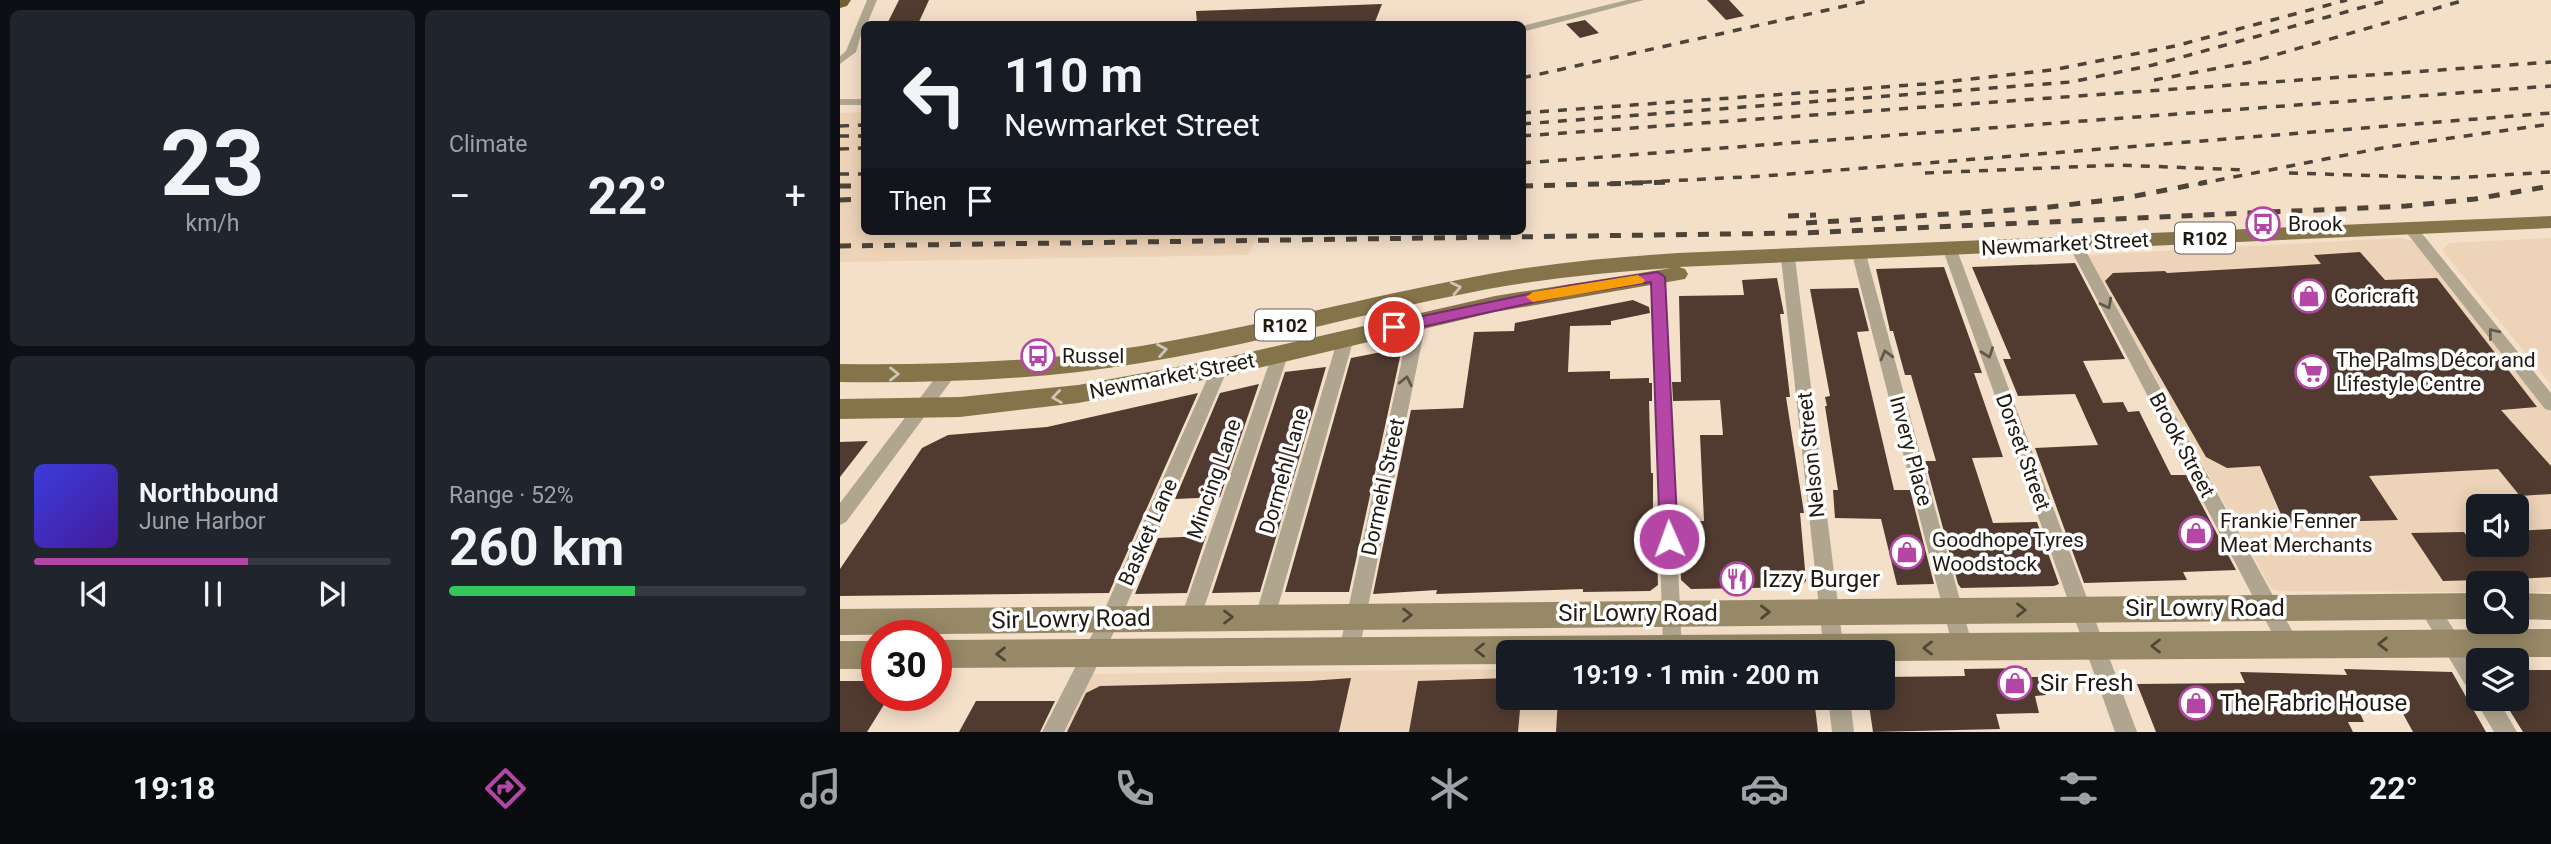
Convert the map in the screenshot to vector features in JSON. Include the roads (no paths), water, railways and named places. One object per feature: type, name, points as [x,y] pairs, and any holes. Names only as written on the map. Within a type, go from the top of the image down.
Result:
[{"type":"main road","name":"Newmarket Street","points":[[840,373],[948,373],[1083,363],[1149,353],[1466,286],[1549,272],[1642,262],[1788,258],[2551,222]]},
{"type":"main road","name":"Newmarket Street","points":[[840,409],[922,409],[1027,401],[1220,368],[1567,290],[1788,258]]},
{"type":"main road","name":"Sir Lowry Road","points":[[840,622],[2466,606]]},
{"type":"main road","points":[[2529,606],[2551,607]]},
{"type":"main road","name":"Sir Lowry Road","points":[[1895,650],[2551,643]]},
{"type":"main road","name":"Sir Lowry Road","points":[[952,654],[1496,651]]},
{"type":"main road","points":[[840,655],[861,654]]},
{"type":"street","points":[[863,21],[872,0]]},
{"type":"street","points":[[1526,28],[1639,0]]},
{"type":"street","points":[[841,60],[850,52],[861,26]]},
{"type":"street","points":[[840,102],[861,102]]},
{"type":"street","points":[[2411,229],[2551,405]]},
{"type":"street","name":"Brook Street","points":[[2075,244],[2289,645]]},
{"type":"street","name":"Dorset Street","points":[[1950,250],[2126,732]]},
{"type":"street","name":"Invery Place","points":[[1859,254],[1963,648]]},
{"type":"street","name":"Nelson Street","points":[[1788,258],[1832,640]]},
{"type":"street","points":[[1658,277],[1673,640]]},
{"type":"street","name":"Dormehl Street","points":[[1349,652],[1418,322]]},
{"type":"street","name":"Dormehl Lane","points":[[1265,617],[1346,338]]},
{"type":"street","name":"Mincing Lane","points":[[1191,617],[1280,355]]},
{"type":"street","name":"Basket Lane","points":[[1053,732],[1111,618],[1220,368]]},
{"type":"street","points":[[840,517],[948,373]]},
{"type":"street","points":[[2428,606],[2466,668]]},
{"type":"street","points":[[1840,710],[1843,732]]},
{"type":"street","points":[[2493,711],[2506,732]]},
{"type":"railway","points":[[1526,77],[1872,0]]},
{"type":"railway","points":[[1526,113],[1925,84],[2052,70],[2175,46],[2347,0]]},
{"type":"railway","points":[[1526,124],[2071,82],[2153,65],[2389,0]]},
{"type":"railway","points":[[2154,80],[2251,62],[2465,0]]},
{"type":"railway","points":[[1526,136],[2551,62]]},
{"type":"railway","points":[[1526,163],[2551,86]]},
{"type":"railway","points":[[1617,184],[1764,176],[2551,113]]},
{"type":"railway","points":[[2198,184],[2387,147],[2551,124]]},
{"type":"railway","points":[[840,126],[861,125]]},
{"type":"railway","points":[[840,136],[861,136]]},
{"type":"railway","points":[[840,149],[861,148]]},
{"type":"railway","points":[[1925,173],[2117,165],[2247,170]]},
{"type":"railway","points":[[2289,173],[2451,178],[2551,172]]},
{"type":"railway","points":[[840,174],[861,174]]},
{"type":"railway","points":[[1617,184],[1674,182]]},
{"type":"railway","points":[[1806,223],[2041,208],[2125,198],[2207,182]]},
{"type":"railway","points":[[1607,184],[1617,184]]},
{"type":"railway","points":[[1526,186],[1617,184]]},
{"type":"railway","points":[[840,186],[861,186]]},
{"type":"railway","points":[[840,246],[1801,233],[2406,206],[2475,199],[2551,186]]},
{"type":"railway","points":[[840,200],[861,199]]},
{"type":"railway","points":[[1788,216],[1816,215]]},
{"type":"place","name":"Brook","points":[[2263,224]]},
{"type":"place","name":"Coricraft","points":[[2309,296]]},
{"type":"place","name":"Russel","points":[[1038,356]]},
{"type":"place","name":"The Palms Décor and Lifestyle Centre","points":[[2312,372]]},
{"type":"place","name":"Frankie Fenner Meat Merchants","points":[[2196,533]]},
{"type":"place","name":"Goodhope Tyres Woodstock","points":[[1907,552]]},
{"type":"place","name":"Izzy Burger","points":[[1737,579]]},
{"type":"place","name":"Sir Fresh","points":[[2015,683]]},
{"type":"place","name":"The Fabric House","points":[[2196,703]]}]
